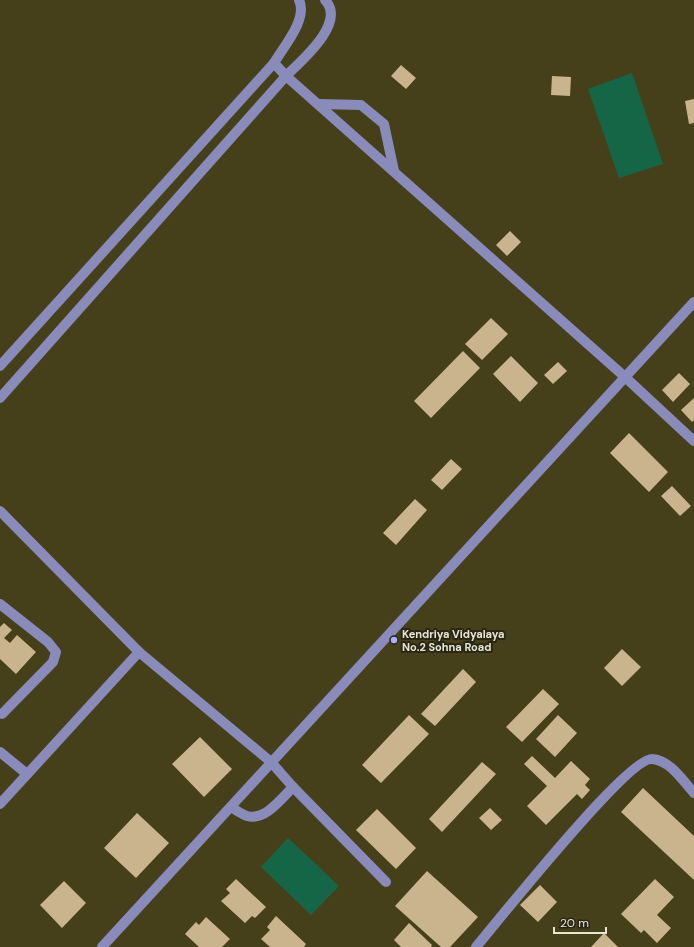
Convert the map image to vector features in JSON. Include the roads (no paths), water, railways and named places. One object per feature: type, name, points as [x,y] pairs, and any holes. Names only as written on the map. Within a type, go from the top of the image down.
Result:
[{"type":"street","points":[[0,366],[274,63],[300,19],[302,7],[299,0]]},
{"type":"street","points":[[0,398],[286,76],[321,41],[329,26],[331,14],[325,0]]},
{"type":"street","points":[[274,63],[286,76],[625,377],[694,441]]},
{"type":"street","points":[[318,104],[361,105],[384,124],[394,171]]},
{"type":"street","points":[[102,947],[694,302]]},
{"type":"street","points":[[0,510],[139,652],[272,762],[293,787],[386,882]]},
{"type":"street","points":[[0,604],[48,642],[56,652],[53,662],[2,714]]},
{"type":"street","points":[[0,804],[139,652]]},
{"type":"street","points":[[0,752],[27,774]]},
{"type":"street","points":[[476,947],[601,799],[641,763],[651,758],[661,761],[673,769],[694,793]]},
{"type":"street","points":[[230,807],[246,816],[255,817],[266,813],[293,787]]},
{"type":"place","name":"Kendriya Vidyalaya No.2 Sohna Road","points":[[394,640]]}]
